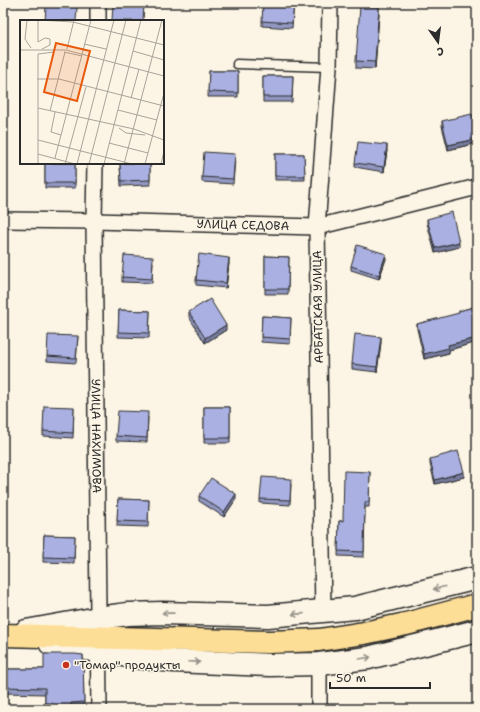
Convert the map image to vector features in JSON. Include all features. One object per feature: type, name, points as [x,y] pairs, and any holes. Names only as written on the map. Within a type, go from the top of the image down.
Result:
[{"type":"main road","points":[[3,635],[98,635],[283,641],[319,640],[364,633],[406,624],[477,606]]},
{"type":"street","points":[[98,3],[98,20]]},
{"type":"street","name":"АРБАТСКАЯ УЛИЦА","points":[[323,612],[317,227],[329,67],[330,3]]},
{"type":"street","name":"УЛИЦА НАХИМОВА","points":[[95,164],[94,221],[99,709]]},
{"type":"street","name":"УЛИЦА СЕДОВА","points":[[3,220],[317,227],[477,187]]},
{"type":"street","points":[[477,578],[355,608],[323,612],[268,616],[162,613],[128,614],[98,635],[134,657],[174,661],[270,665],[319,664],[368,658],[477,631]]},
{"type":"street","points":[[319,664],[319,709]]},
{"type":"lane","points":[[237,64],[329,67]]},
{"type":"building","points":[[113,3],[144,3],[143,20],[112,20]]},
{"type":"building","points":[[263,3],[294,3],[292,23],[262,21]]},
{"type":"building","points":[[46,6],[77,7],[76,20],[45,20]]},
{"type":"building","points":[[360,6],[379,7],[375,62],[356,61]]},
{"type":"building","points":[[209,71],[238,71],[238,93],[208,92]]},
{"type":"building","points":[[263,76],[293,76],[292,97],[263,97]]},
{"type":"building","points":[[472,114],[477,139],[448,145],[442,121]]},
{"type":"building","points":[[358,142],[387,145],[384,167],[355,163]]},
{"type":"building","points":[[204,152],[235,154],[233,179],[202,177]]},
{"type":"building","points":[[275,154],[304,154],[305,176],[275,176]]},
{"type":"building","points":[[45,164],[75,164],[75,183],[45,183]]},
{"type":"building","points":[[120,164],[150,164],[150,180],[121,181]]},
{"type":"building","points":[[452,212],[459,242],[435,248],[427,219]]},
{"type":"building","points":[[357,245],[386,254],[379,275],[351,266]]},
{"type":"building","points":[[199,254],[229,258],[226,283],[196,280]]},
{"type":"building","points":[[124,255],[153,257],[152,279],[122,277]]},
{"type":"building","points":[[265,256],[289,257],[288,289],[265,289]]},
{"type":"building","points":[[210,299],[226,325],[205,338],[189,312]]},
{"type":"building","points":[[477,306],[477,338],[448,345],[449,348],[424,354],[417,324],[459,313],[459,311]]},
{"type":"building","points":[[119,310],[150,311],[149,333],[118,332]]},
{"type":"building","points":[[262,316],[291,318],[290,339],[261,337]]},
{"type":"building","points":[[355,334],[381,337],[377,367],[352,364]]},
{"type":"building","points":[[48,335],[78,336],[76,358],[47,356]]},
{"type":"building","points":[[44,406],[74,407],[73,433],[43,431]]},
{"type":"building","points":[[204,407],[230,407],[230,438],[204,438]]},
{"type":"building","points":[[118,411],[148,412],[147,438],[116,436]]},
{"type":"building","points":[[458,451],[464,472],[435,480],[430,459]]},
{"type":"building","points":[[344,471],[370,472],[369,502],[365,502],[364,552],[338,551],[339,521],[343,521]]},
{"type":"building","points":[[262,477],[291,479],[290,500],[260,499]]},
{"type":"building","points":[[211,478],[236,494],[224,512],[199,496]]},
{"type":"building","points":[[118,499],[149,500],[148,522],[117,521]]},
{"type":"building","points":[[44,535],[75,536],[74,558],[43,557]]},
{"type":"building","points":[[44,654],[83,655],[84,702],[71,703],[71,709],[51,709],[52,703],[45,703],[45,688],[3,687],[3,669],[44,669]]},
{"type":"place","name":"\"Томар\" продукты","points":[[66,665]]}]
